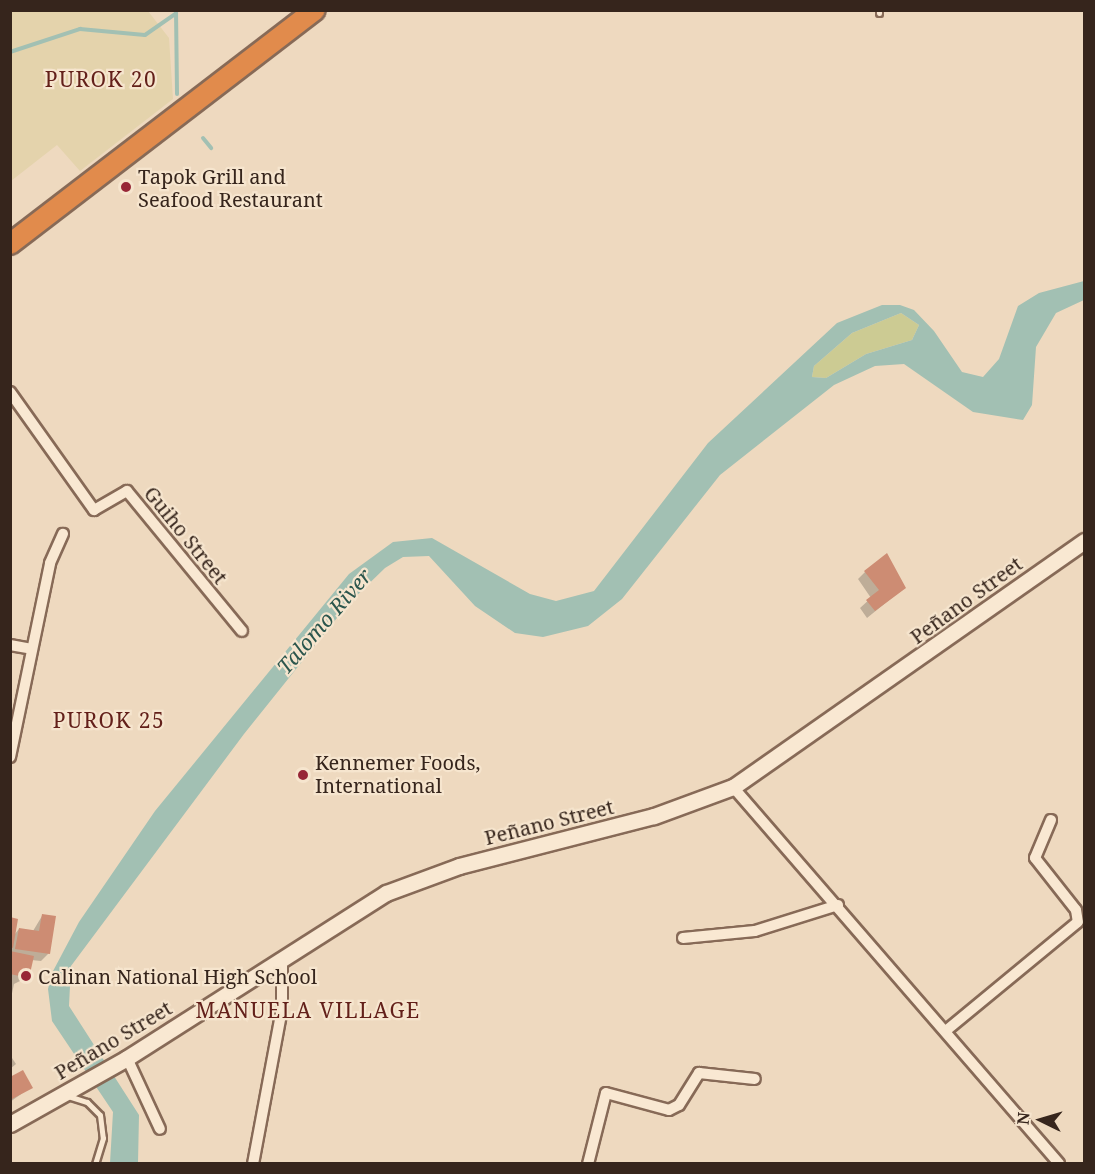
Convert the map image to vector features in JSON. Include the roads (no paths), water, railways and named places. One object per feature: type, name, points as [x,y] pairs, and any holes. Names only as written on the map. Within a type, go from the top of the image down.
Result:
[{"type":"highway","points":[[10,244],[315,10]]},
{"type":"street","name":"Guiho Street","points":[[10,392],[94,510],[127,491],[242,632]]},
{"type":"street","points":[[10,757],[53,553],[63,534]]},
{"type":"street","name":"Peñano Street","points":[[10,1124],[120,1062],[282,959],[419,878],[654,816],[733,787],[1084,541]]},
{"type":"street","points":[[10,645],[32,649]]},
{"type":"street","points":[[733,787],[948,1029],[1059,1164]]},
{"type":"street","points":[[948,1029],[1081,923],[1076,910],[1035,858],[1051,820]]},
{"type":"street","points":[[683,938],[755,931],[838,905]]},
{"type":"street","points":[[253,1164],[282,1009],[282,959]]},
{"type":"street","points":[[120,1062],[160,1129]]},
{"type":"street","points":[[588,1164],[606,1093],[669,1110],[679,1105],[699,1073],[755,1079]]},
{"type":"lane","points":[[63,1094],[87,1102],[100,1115],[103,1138],[95,1164]]},
{"type":"water","name":"Talomo River","points":[[1084,281],[1084,300],[1056,313],[1036,347],[1032,405],[1023,420],[973,412],[904,364],[875,366],[834,385],[720,475],[622,599],[588,626],[543,637],[515,633],[475,606],[429,556],[403,557],[385,568],[349,603],[244,734],[71,966],[69,1006],[139,1115],[138,1163],[110,1163],[113,1112],[52,1021],[48,989],[52,973],[79,922],[155,811],[349,574],[393,542],[432,538],[530,594],[556,601],[594,591],[708,443],[837,323],[882,305],[900,305],[914,310],[934,331],[962,372],[983,377],[999,359],[1018,306],[1039,293]],"holes":[[[901,313],[919,325],[912,340],[866,354],[826,378],[812,377],[814,366],[852,333]]]},
{"type":"waterway","points":[[176,10],[177,94]]},
{"type":"waterway","points":[[10,52],[80,29],[145,35],[175,14]]},
{"type":"waterway","points":[[203,138],[211,148]]},
{"type":"place","name":"Tapok Grill and Seafood Restaurant","points":[[126,187]]},
{"type":"place","name":"Kennemer Foods, International","points":[[303,775]]},
{"type":"place","name":"Calinan National High School","points":[[26,976]]},
{"type":"district","name":"PUROK 20","points":[[101,79]]},
{"type":"district","name":"PUROK 25","points":[[109,720]]},
{"type":"district","name":"MANUELA VILLAGE","points":[[308,1010]]}]
